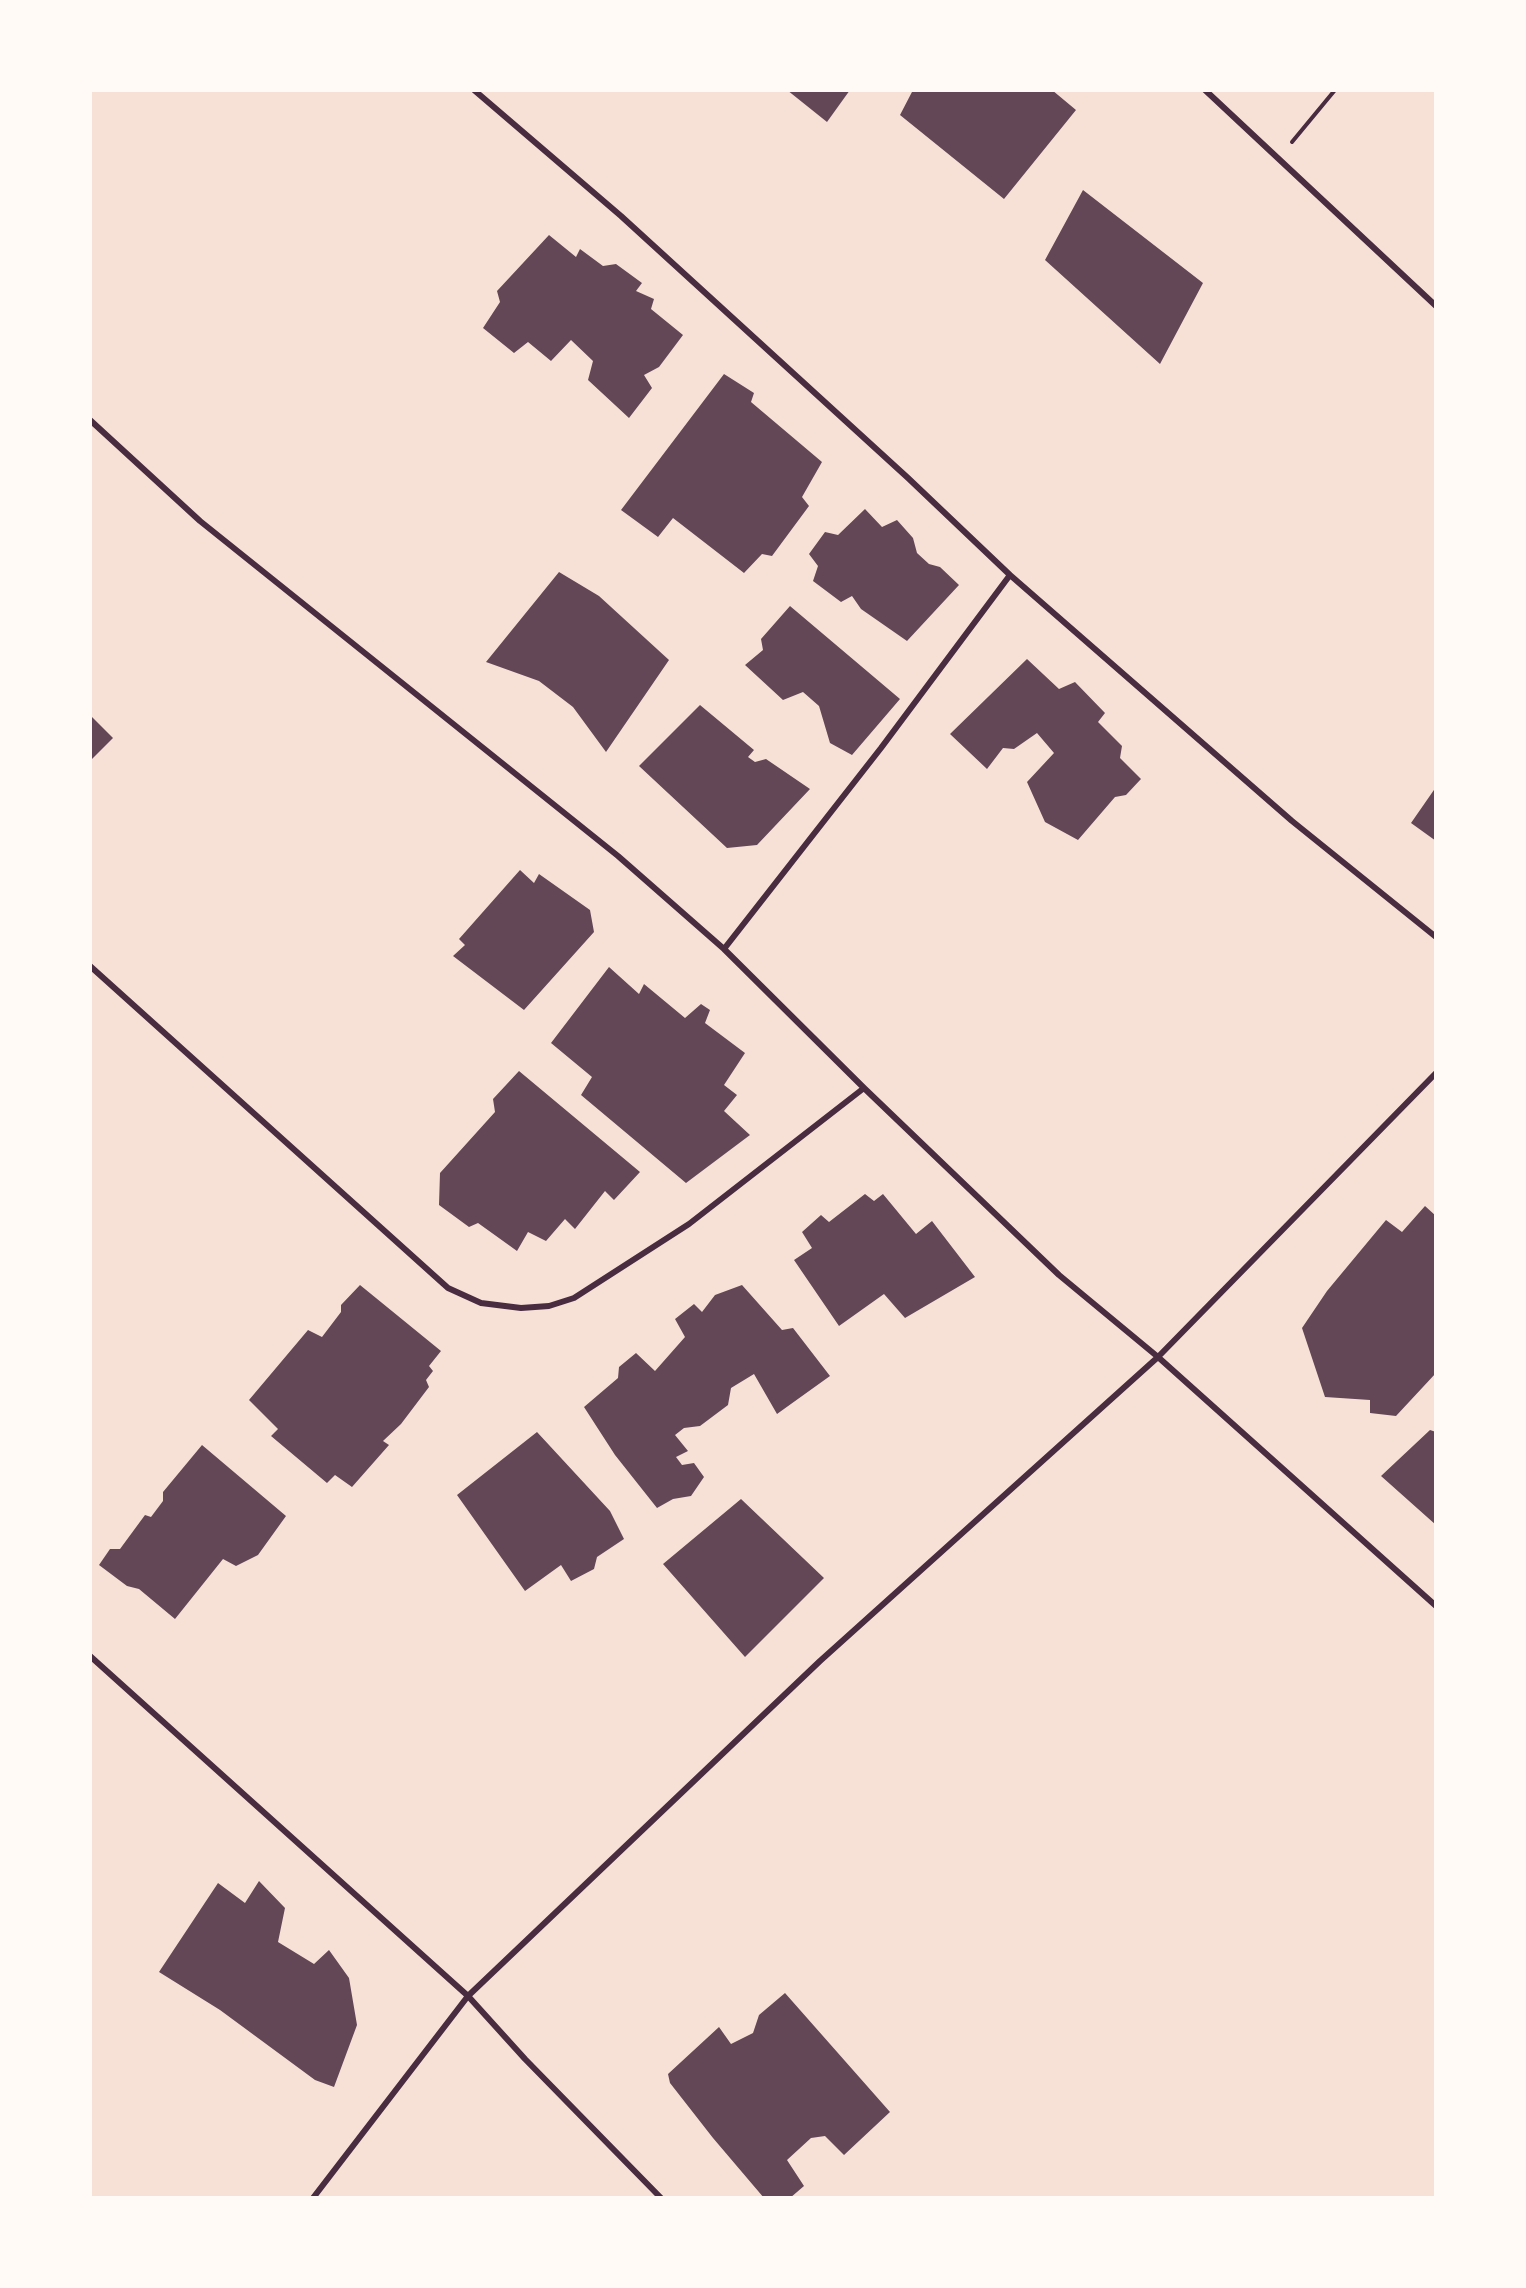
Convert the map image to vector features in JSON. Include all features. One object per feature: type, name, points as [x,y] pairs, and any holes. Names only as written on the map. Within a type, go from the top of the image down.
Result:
[{"type":"street","points":[[474,90],[621,216],[908,478],[1010,575],[1292,821],[1436,937]]},
{"type":"street","points":[[1205,90],[1436,306]]},
{"type":"street","points":[[90,420],[200,521],[618,856],[724,949],[864,1088],[1059,1275],[1158,1357],[1436,1606]]},
{"type":"street","points":[[724,949],[881,748],[1010,575]]},
{"type":"street","points":[[90,966],[448,1288],[481,1303],[521,1308],[549,1306],[574,1298],[689,1224],[864,1088]]},
{"type":"street","points":[[313,2198],[468,1996],[820,1661],[1158,1357],[1436,1073]]},
{"type":"street","points":[[90,1656],[468,1996],[525,2059],[661,2198]]},
{"type":"path","points":[[1278,158],[1335,90]]},
{"type":"building","points":[[787,90],[850,90],[827,122]]},
{"type":"building","points":[[913,90],[1052,90],[1076,110],[1004,199],[900,115]]},
{"type":"building","points":[[1083,190],[1203,283],[1160,364],[1045,260]]},
{"type":"building","points":[[549,235],[576,257],[580,249],[603,266],[616,264],[642,283],[636,291],[654,299],[651,309],[683,335],[659,367],[644,375],[652,388],[629,418],[588,380],[593,361],[571,340],[551,361],[528,342],[514,353],[483,328],[500,302],[497,291]]},
{"type":"building","points":[[724,374],[754,393],[751,402],[822,462],[802,497],[809,506],[772,556],[762,554],[744,573],[673,518],[658,537],[621,510]]},
{"type":"building","points":[[865,509],[882,527],[897,520],[913,538],[917,553],[929,564],[940,567],[959,585],[907,641],[861,609],[852,596],[841,602],[813,581],[818,566],[809,554],[825,532],[838,535]]},
{"type":"building","points":[[559,572],[599,596],[669,660],[606,752],[573,707],[539,681],[486,662]]},
{"type":"building","points":[[790,606],[900,699],[852,755],[830,743],[819,706],[803,692],[783,700],[745,665],[763,650],[761,639]]},
{"type":"building","points":[[1027,659],[1059,689],[1075,682],[1105,713],[1098,722],[1122,746],[1120,758],[1141,779],[1126,795],[1115,797],[1078,840],[1045,822],[1027,782],[1054,753],[1037,733],[1014,749],[1003,748],[987,769],[950,734]]},
{"type":"building","points":[[700,705],[754,750],[748,757],[755,762],[766,759],[810,789],[757,845],[727,848],[639,766]]},
{"type":"building","points":[[90,715],[113,738],[90,761]]},
{"type":"building","points":[[1436,787],[1436,841],[1411,823]]},
{"type":"building","points":[[520,870],[534,883],[539,874],[590,910],[594,932],[524,1010],[453,956],[465,945],[459,939]]},
{"type":"building","points":[[609,967],[639,994],[644,984],[685,1018],[701,1004],[710,1010],[705,1023],[745,1053],[724,1085],[737,1095],[724,1111],[750,1135],[686,1183],[581,1095],[592,1077],[551,1043]]},
{"type":"building","points":[[519,1071],[640,1172],[614,1200],[605,1191],[575,1229],[565,1219],[546,1241],[528,1232],[517,1251],[478,1223],[469,1227],[439,1205],[440,1173],[495,1112],[493,1099]]},
{"type":"building","points":[[865,1194],[874,1201],[883,1194],[916,1234],[932,1221],[975,1277],[905,1318],[884,1294],[839,1326],[794,1260],[812,1248],[802,1232],[821,1215],[829,1222]]},
{"type":"building","points":[[1425,1206],[1436,1216],[1436,1373],[1396,1416],[1370,1413],[1370,1400],[1325,1397],[1302,1328],[1327,1291],[1386,1220],[1402,1232]]},
{"type":"building","points":[[360,1285],[441,1351],[429,1366],[433,1371],[426,1380],[429,1387],[401,1424],[383,1441],[389,1445],[352,1487],[335,1475],[327,1483],[271,1436],[278,1429],[249,1400],[308,1330],[322,1337],[341,1312],[341,1305]]},
{"type":"building","points":[[742,1285],[782,1330],[793,1328],[830,1376],[777,1414],[754,1374],[731,1388],[728,1405],[700,1426],[684,1428],[675,1435],[688,1451],[676,1457],[682,1465],[694,1463],[704,1477],[691,1496],[673,1499],[657,1508],[615,1455],[584,1407],[618,1378],[619,1367],[636,1353],[655,1371],[685,1337],[675,1319],[694,1304],[702,1312],[715,1295]]},
{"type":"building","points":[[1430,1430],[1436,1432],[1436,1525],[1381,1476]]},
{"type":"building","points":[[537,1432],[610,1511],[624,1539],[597,1557],[594,1569],[571,1581],[561,1565],[525,1591],[457,1495]]},
{"type":"building","points":[[202,1445],[286,1516],[258,1555],[236,1566],[223,1559],[175,1619],[139,1589],[127,1586],[99,1565],[110,1549],[120,1549],[145,1515],[151,1517],[163,1501],[163,1492]]},
{"type":"building","points":[[741,1499],[824,1578],[745,1657],[663,1564]]},
{"type":"building","points":[[259,1881],[285,1908],[278,1942],[314,1964],[329,1950],[349,1978],[357,2025],[334,2087],[315,2080],[220,2010],[159,1972],[218,1883],[245,1903]]},
{"type":"building","points":[[785,1993],[890,2112],[844,2155],[825,2136],[811,2138],[787,2160],[804,2186],[790,2198],[764,2198],[670,2083],[668,2074],[719,2027],[731,2044],[753,2033],[759,2015]]}]
